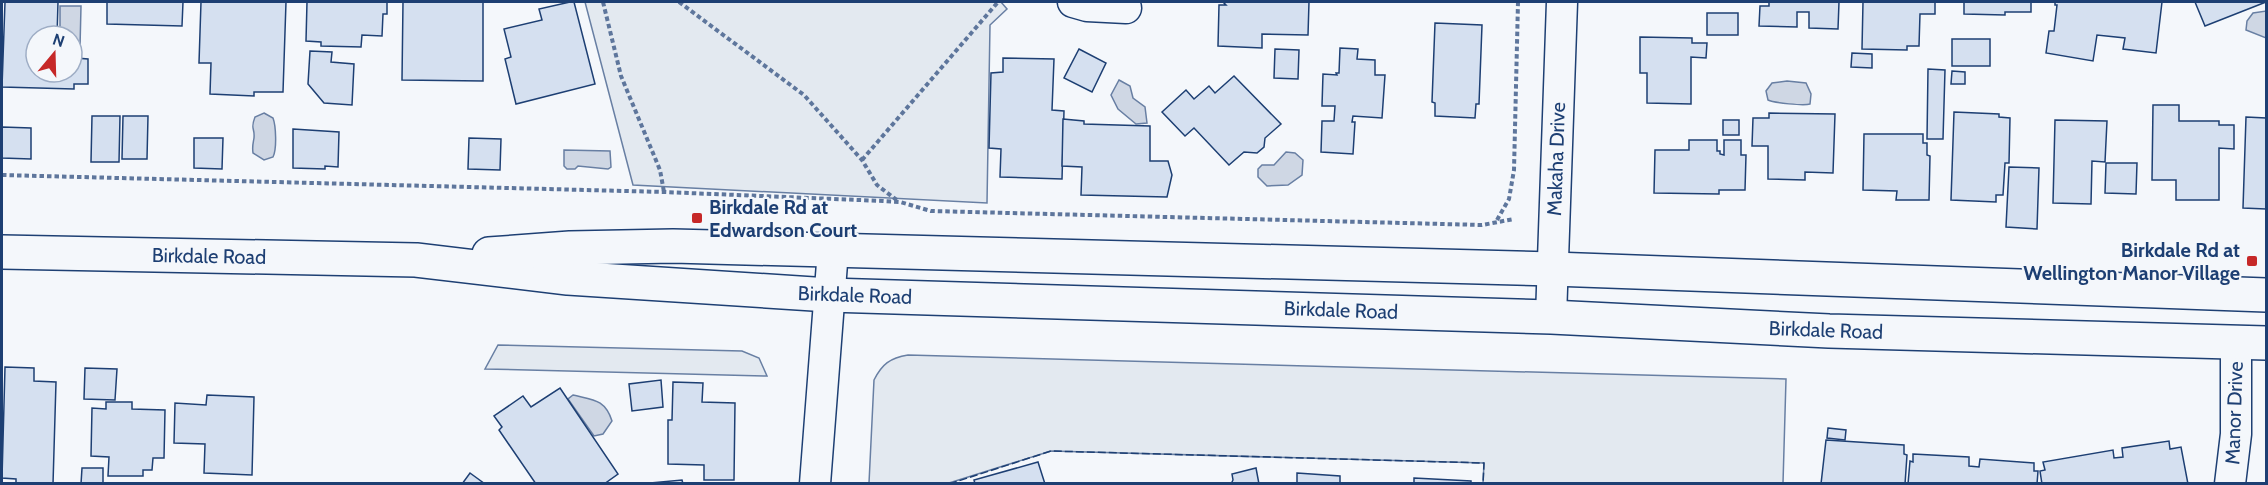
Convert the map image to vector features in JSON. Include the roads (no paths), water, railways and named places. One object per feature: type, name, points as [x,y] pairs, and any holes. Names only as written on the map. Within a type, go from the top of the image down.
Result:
[{"type":"main road","name":"Birkdale Road","points":[[2,252],[416,260],[581,247],[673,246],[1553,269],[2266,295]]},
{"type":"main road","name":"Birkdale Road","points":[[416,260],[568,278],[829,295],[1551,317],[1829,331],[2251,343]]},
{"type":"street","points":[[1073,2],[1087,6],[1126,8]]},
{"type":"street","name":"Makaha Drive","points":[[1551,317],[1562,2]]},
{"type":"street","points":[[815,483],[833,250]]},
{"type":"street","name":"Manor Drive","points":[[2230,483],[2251,343]]},
{"type":"place","name":"Birkdale Rd at Edwardson Court","points":[[697,218]]},
{"type":"place","name":"Birkdale Rd at Wellington Manor Village","points":[[2252,261]]}]
